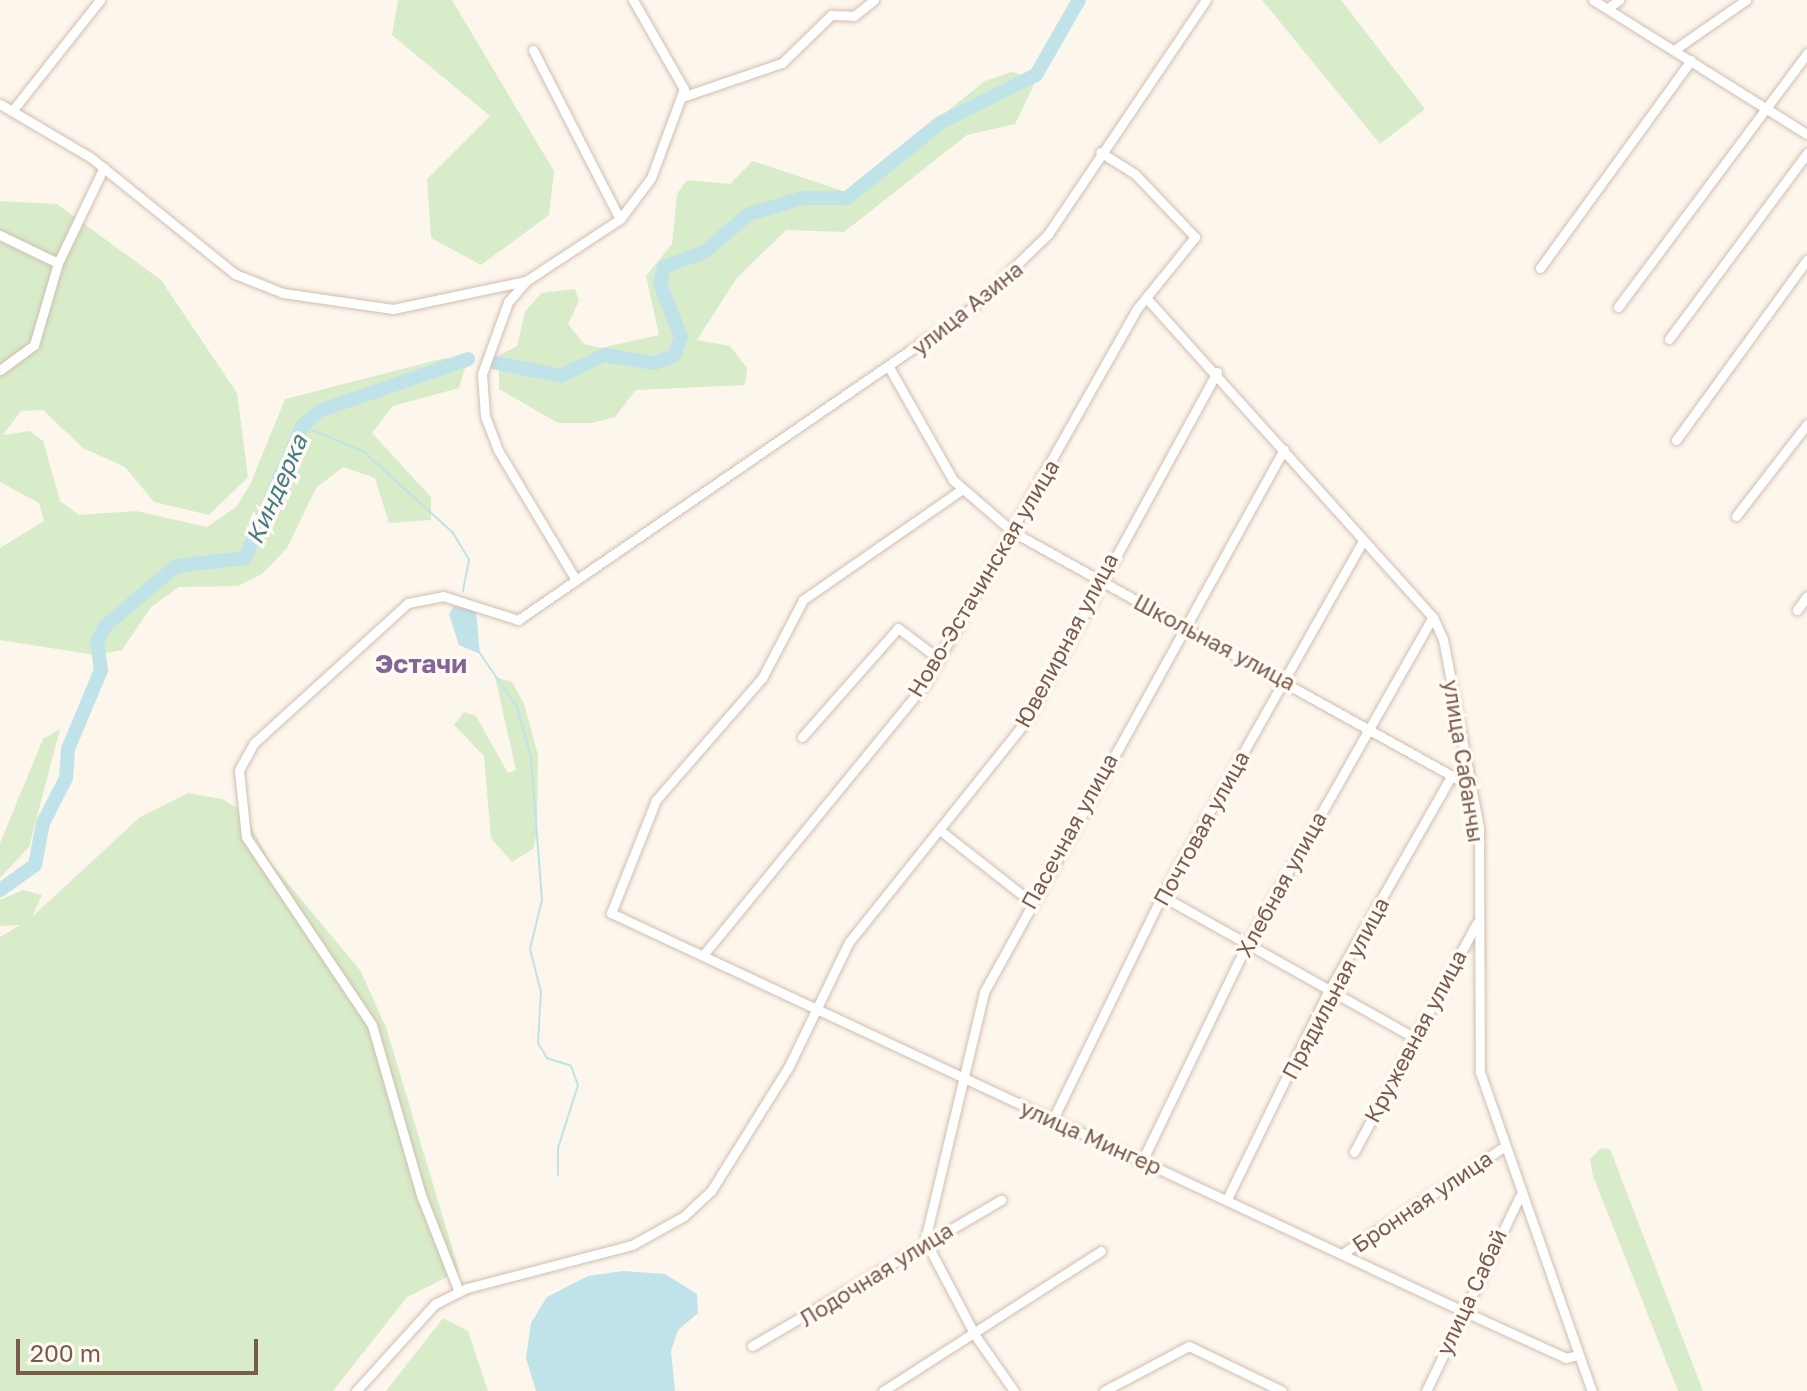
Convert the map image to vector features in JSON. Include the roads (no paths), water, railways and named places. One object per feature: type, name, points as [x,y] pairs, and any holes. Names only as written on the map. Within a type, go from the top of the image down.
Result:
[{"type":"street","points":[[12,111],[100,0]]},
{"type":"street","points":[[0,104],[104,167],[235,274],[283,293],[393,309],[526,281],[620,219],[651,178],[682,97],[681,80],[633,0]]},
{"type":"street","points":[[682,97],[782,63],[831,15],[854,16],[874,0]]},
{"type":"street","name":"улица Азина","points":[[459,1292],[421,1195],[372,1025],[246,837],[239,770],[264,733],[408,603],[443,596],[475,602],[507,622],[648,536],[890,369],[1016,272],[1206,0]]},
{"type":"street","points":[[1593,0],[1807,134]]},
{"type":"street","points":[[1608,8],[1619,0]]},
{"type":"street","points":[[1674,50],[1746,0]]},
{"type":"street","points":[[533,50],[620,219]]},
{"type":"street","points":[[1618,307],[1807,53]]},
{"type":"street","points":[[1540,268],[1691,60]]},
{"type":"street","points":[[1100,152],[1135,174],[1195,237],[1149,301],[1217,372],[1362,543],[1433,617]]},
{"type":"street","points":[[1669,339],[1807,153]]},
{"type":"street","points":[[0,370],[34,345],[58,263],[104,167]]},
{"type":"street","points":[[0,235],[58,263]]},
{"type":"street","points":[[1676,440],[1807,260]]},
{"type":"street","points":[[526,281],[489,340],[485,416],[576,580]]},
{"type":"street","name":"Ново-Эстачинская улица","points":[[704,954],[939,659],[1136,310],[1149,301]]},
{"type":"street","points":[[890,369],[961,490]]},
{"type":"street","name":"Ювелирная улица","points":[[356,1391],[408,1326],[459,1292],[632,1245],[684,1216],[740,1150],[788,1068],[811,1010],[849,942],[941,831],[1026,721],[1097,579],[1217,372]]},
{"type":"street","points":[[1736,516],[1807,424]]},
{"type":"street","name":"Пасечная улица","points":[[925,1240],[984,992],[1030,901],[1183,624],[1284,449]]},
{"type":"street","name":"Школьная улица","points":[[961,490],[1013,532],[1284,677],[1449,780],[1472,787]]},
{"type":"street","name":"улица Мингер","points":[[961,490],[803,600],[762,678],[656,800],[609,910],[704,954],[811,1010],[1143,1159],[1463,1311],[1566,1358],[1577,1355]]},
{"type":"street","name":"Почтовая улица","points":[[1053,1119],[1162,896],[1362,543]]},
{"type":"street","points":[[1797,610],[1807,596]]},
{"type":"street","name":"Хлебная улица","points":[[1143,1159],[1247,944],[1433,617]]},
{"type":"street","name":"улица Сабанчы","points":[[1433,617],[1472,787],[1480,1072],[1502,1148],[1592,1391]]},
{"type":"street","points":[[802,737],[898,628],[939,659]]},
{"type":"street","name":"Прядильная улица","points":[[1227,1199],[1327,994],[1449,780]]},
{"type":"street","points":[[941,831],[1030,901]]},
{"type":"street","points":[[1162,896],[1327,994],[1411,1036]]},
{"type":"street","name":"Кружевная улица","points":[[1354,1152],[1411,1036],[1478,921]]},
{"type":"street","name":"Бронная улица","points":[[1342,1254],[1502,1148]]},
{"type":"street","name":"улица Сабай","points":[[1426,1391],[1520,1196]]},
{"type":"street","name":"Лодочная улица","points":[[752,1346],[925,1240],[1001,1200]]},
{"type":"street","points":[[925,1240],[975,1335],[1014,1391]]},
{"type":"street","points":[[883,1391],[975,1335],[1101,1251]]},
{"type":"street","points":[[1104,1391],[1189,1346],[1282,1391]]},
{"type":"water","points":[[454,606],[476,611],[480,654],[459,645],[449,614]]},
{"type":"water","points":[[623,1271],[665,1274],[697,1294],[698,1313],[678,1330],[671,1351],[675,1391],[536,1391],[526,1358],[531,1323],[547,1297],[588,1276]]},
{"type":"waterway","name":"Киндерка","points":[[492,362],[561,376],[604,355],[654,363],[674,356],[681,337],[660,284],[664,267],[704,252],[749,214],[802,198],[847,198],[940,123],[1036,75],[1079,0]]},
{"type":"waterway","name":"Киндерка","points":[[0,890],[35,865],[43,823],[66,778],[68,749],[101,670],[97,642],[105,626],[176,566],[245,558],[302,426],[319,411],[468,359]]},
{"type":"waterway","points":[[302,426],[363,451],[453,533],[469,560],[463,591]]},
{"type":"waterway","points":[[479,652],[517,707],[531,757],[542,900],[530,949],[541,992],[538,1043],[547,1058],[571,1066],[578,1085],[558,1148],[558,1175]]},
{"type":"district","name":"Эстачи","points":[[421,664]]}]
